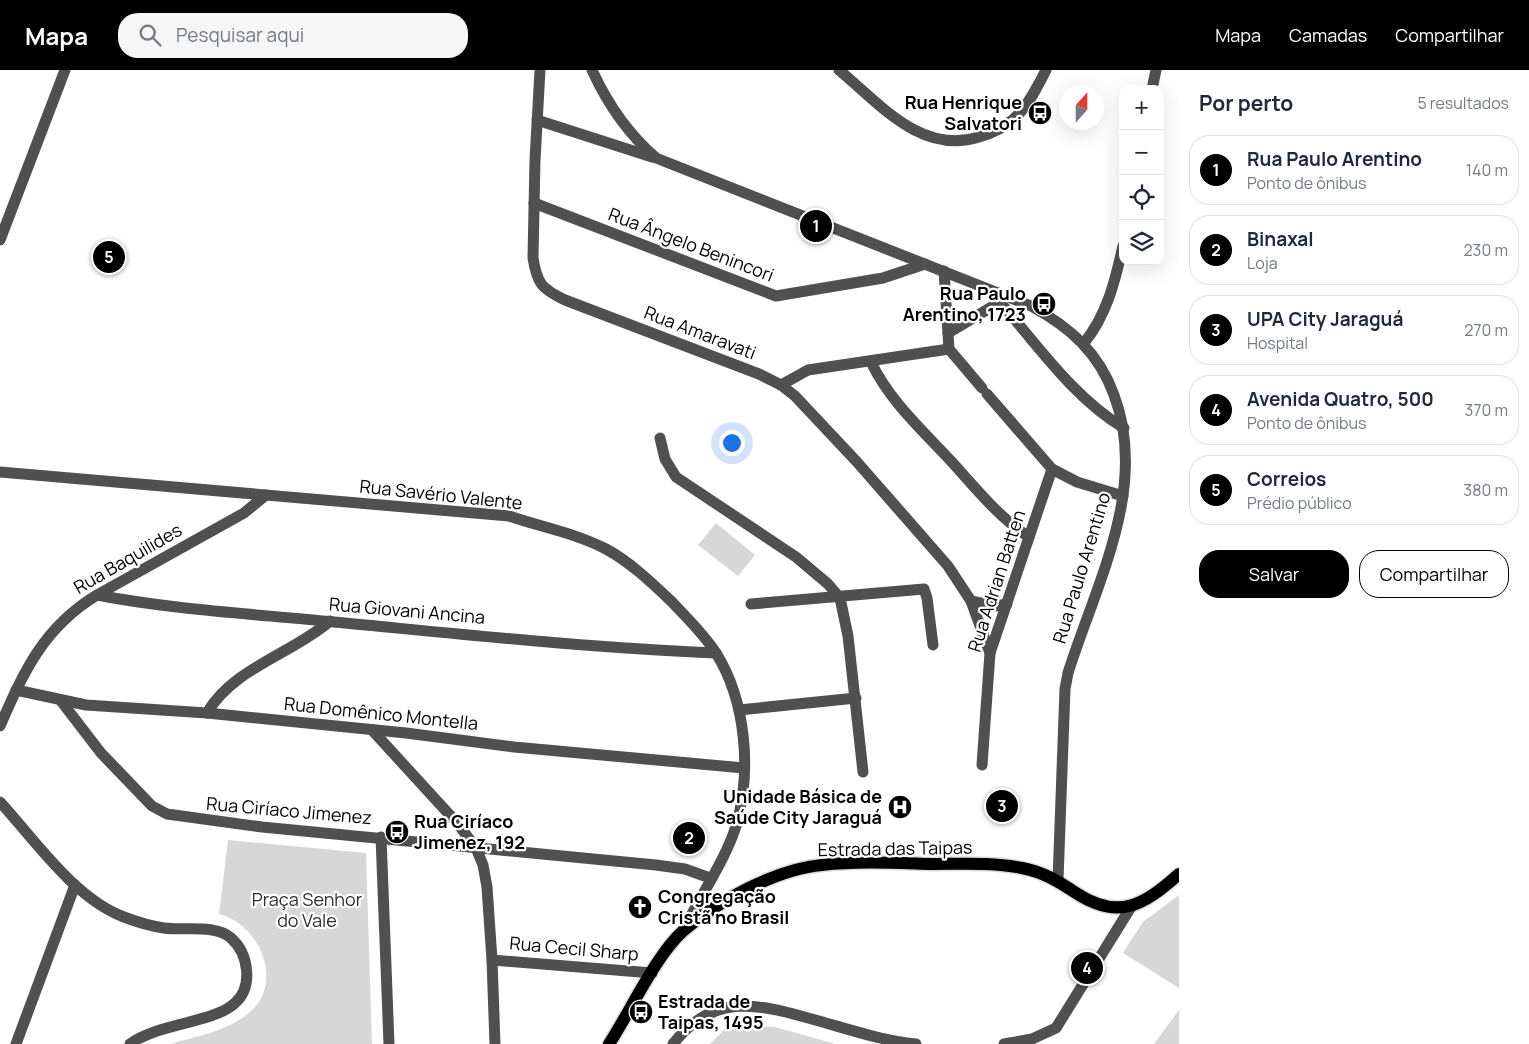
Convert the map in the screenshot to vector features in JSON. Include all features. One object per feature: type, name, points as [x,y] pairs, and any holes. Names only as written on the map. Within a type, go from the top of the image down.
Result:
[{"type":"main road","name":"Estrada das Taipas","points":[[609,1044],[652,973],[684,931],[728,900],[760,883],[794,871],[820,865],[892,863],[1009,866],[1043,873],[1058,880],[1076,893],[1107,907],[1131,907],[1159,892],[1179,874]]},
{"type":"street","points":[[0,240],[65,70]]},
{"type":"street","name":"Rua Amaravati","points":[[540,70],[533,258],[540,284],[547,291],[781,384],[823,425],[933,548],[970,601],[990,653]]},
{"type":"street","name":"Rua Paulo Arentino","points":[[592,70],[607,102],[619,121],[656,158],[944,271],[1002,299],[1048,315],[1084,343],[1102,365],[1119,407],[1124,428],[1127,460],[1124,496],[1114,534],[1068,673],[1065,689],[1058,880]]},
{"type":"street","points":[[839,70],[914,130],[934,139],[962,142],[992,133],[1012,122],[1024,109],[1046,70]]},
{"type":"street","points":[[1153,85],[1156,70]]},
{"type":"street","points":[[537,120],[656,158]]},
{"type":"street","name":"Rua Ângelo Benincori","points":[[534,203],[776,296],[874,280],[903,273],[925,264]]},
{"type":"street","points":[[1084,343],[1093,332],[1104,310],[1119,259]]},
{"type":"street","points":[[944,271],[949,349],[1052,469],[1077,482],[1124,496]]},
{"type":"street","points":[[948,333],[1002,299],[1095,408],[1124,428]]},
{"type":"street","points":[[781,384],[808,370],[949,349]]},
{"type":"street","points":[[871,362],[884,386],[916,424],[1002,516],[1029,537]]},
{"type":"street","points":[[660,438],[665,459],[676,477],[796,557],[828,584],[840,598],[848,636],[863,772]]},
{"type":"street","name":"Rua Adrian Batten","points":[[982,765],[990,653],[1052,469]]},
{"type":"street","name":"Rua Savério Valente","points":[[0,472],[509,516],[569,534],[607,550],[640,573],[674,605],[716,653],[733,691],[739,710],[744,768],[736,824],[732,839],[684,931]]},
{"type":"street","name":"Rua Baquilides","points":[[0,726],[16,690],[42,643],[74,611],[97,595],[244,513],[266,495]]},
{"type":"street","points":[[751,604],[840,598],[924,589],[933,645]]},
{"type":"street","name":"Rua Giovani Ancina","points":[[97,595],[154,604],[511,638],[716,653]]},
{"type":"street","points":[[970,601],[989,605],[1007,604]]},
{"type":"street","points":[[207,713],[218,696],[237,680],[306,640],[330,621]]},
{"type":"street","name":"Rua Domênico Montella","points":[[16,690],[86,705],[207,713],[514,747],[744,768]]},
{"type":"street","points":[[739,710],[856,698]]},
{"type":"street","name":"Rua Ciríaco Jimenez","points":[[61,701],[80,728],[107,760],[152,806],[167,814],[262,827],[382,837],[673,867],[700,873],[710,878]]},
{"type":"street","points":[[372,730],[458,824],[476,848],[483,865],[487,887],[492,960],[495,1044]]},
{"type":"street","points":[[0,802],[75,884],[106,909],[142,924],[166,928],[208,930],[224,934],[237,945],[246,964],[245,984],[242,995],[235,1004],[220,1011],[148,1033],[130,1044]]},
{"type":"street","points":[[382,837],[389,1044]]},
{"type":"street","points":[[16,1044],[75,884]]},
{"type":"street","points":[[1004,1044],[1032,1039],[1056,1028],[1131,907]]},
{"type":"street","name":"Rua Cecil Sharp","points":[[492,960],[652,973]]},
{"type":"street","points":[[673,1044],[706,1014],[724,1008],[749,1005],[798,1014],[882,1039],[916,1044]]},
{"type":"green space","points":[[716,523],[755,555],[738,576],[698,545]]},
{"type":"green space","name":"Praça Senhor do Vale","points":[[228,840],[366,853],[372,1044],[170,1044],[226,1027],[246,1016],[254,1008],[262,995],[266,981],[266,967],[262,953],[254,940],[245,928],[233,919],[219,914]]},
{"type":"green space","points":[[1179,895],[1179,988],[1123,953],[1143,922]]},
{"type":"green space","points":[[1179,1010],[1179,1044],[1154,1044]]},
{"type":"green space","points":[[728,1026],[775,1027],[835,1044],[710,1044]]},
{"type":"place","name":"Rua Henrique Salvatori","points":[[1040,113]]},
{"type":"place","name":"Rua Paulo Arentino","points":[[816,226]]},
{"type":"place","name":"Correios","points":[[109,257]]},
{"type":"place","name":"Rua Paulo Arentino, 1723","points":[[1044,304]]},
{"type":"place","name":"UPA City Jaraguá","points":[[1002,806]]},
{"type":"place","name":"Unidade Básica de Saúde City Jaraguá","points":[[900,807]]},
{"type":"place","name":"Rua Ciríaco Jimenez, 192","points":[[397,832]]},
{"type":"place","name":"Binaxal","points":[[689,838]]},
{"type":"place","name":"Congregação Cristã no Brasil","points":[[640,907]]},
{"type":"place","name":"Avenida Quatro, 500","points":[[1087,968]]},
{"type":"place","name":"Estrada de Taipas, 1495","points":[[641,1012]]}]
